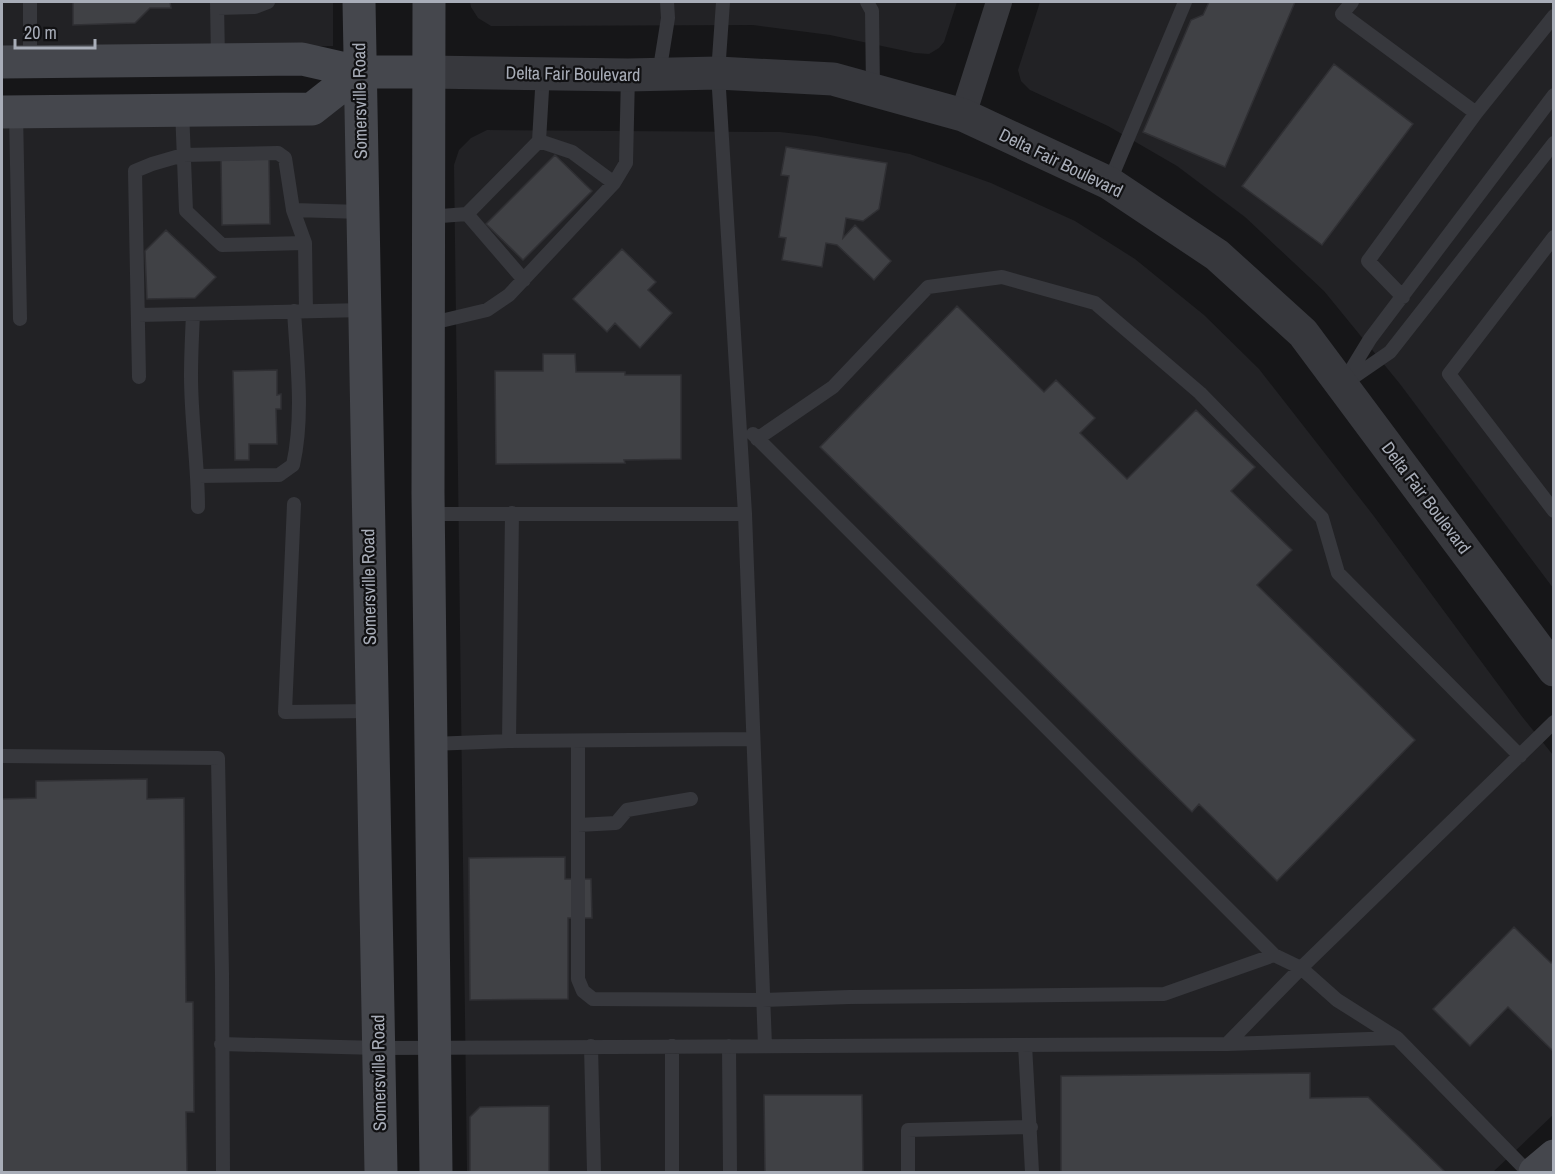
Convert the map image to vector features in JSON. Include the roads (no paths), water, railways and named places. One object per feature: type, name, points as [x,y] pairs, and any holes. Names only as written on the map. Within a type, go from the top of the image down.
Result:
[{"type":"main road","name":"Somersville Road","points":[[359,2],[381,1173]]},
{"type":"main road","points":[[429,2],[428,514],[436,1173]]},
{"type":"main road","name":"Delta Fair Boulevard","points":[[16,62],[302,59],[359,72],[428,72]]},
{"type":"main road","points":[[9,112],[312,109],[359,72]]},
{"type":"main road","points":[[1535,1173],[1554,1156]]},
{"type":"street","points":[[963,115],[999,2]]},
{"type":"street","name":"Delta Fair Boulevard","points":[[428,72],[643,75],[718,73],[833,79],[963,115],[1109,183],[1217,255],[1303,333],[1554,670]]},
{"type":"lane","points":[[16,62],[30,2]]},
{"type":"lane","points":[[218,60],[217,5],[255,7],[268,2]]},
{"type":"lane","points":[[428,324],[487,310],[509,295],[614,183],[626,163],[643,75],[668,18],[667,2]]},
{"type":"lane","points":[[723,2],[718,73],[745,514],[765,1046]]},
{"type":"lane","points":[[867,2],[872,10],[873,89]]},
{"type":"lane","points":[[1109,183],[1185,2]]},
{"type":"lane","points":[[1352,2],[1342,14],[1476,113]]},
{"type":"lane","points":[[1403,297],[1368,261],[1476,113],[1554,16]]},
{"type":"lane","points":[[428,217],[466,214],[539,141],[543,73]]},
{"type":"lane","points":[[1342,385],[1370,339],[1554,95]]},
{"type":"lane","points":[[182,109],[186,211],[222,245],[305,243]]},
{"type":"lane","points":[[9,112],[20,319]]},
{"type":"lane","points":[[539,141],[572,152],[614,183]]},
{"type":"lane","points":[[1342,385],[1390,352],[1554,143]]},
{"type":"lane","points":[[139,377],[135,171],[183,155],[282,154],[285,158],[293,210],[305,243],[300,311],[298,441],[293,465],[279,475],[198,476]]},
{"type":"lane","points":[[293,210],[362,212]]},
{"type":"lane","points":[[466,214],[524,280]]},
{"type":"lane","points":[[1554,237],[1449,374],[1554,511]]},
{"type":"lane","points":[[757,439],[833,387],[928,286],[1002,277],[1095,303],[1200,393],[1322,518],[1338,573],[1520,756]]},
{"type":"lane","points":[[138,315],[364,310]]},
{"type":"lane","points":[[193,315],[190,376],[198,476],[198,507]]},
{"type":"lane","points":[[740,423],[1274,955],[1301,968],[1337,1000],[1397,1038],[1528,1173]]},
{"type":"lane","points":[[294,504],[285,712],[372,711]]},
{"type":"lane","points":[[509,741],[512,513]]},
{"type":"lane","points":[[428,514],[745,514]]},
{"type":"lane","points":[[1227,1044],[1301,968],[1554,722]]},
{"type":"lane","points":[[431,744],[509,741],[752,740]]},
{"type":"lane","points":[[578,741],[578,979],[583,991],[593,999],[763,1000],[1164,994],[1274,955]]},
{"type":"lane","points":[[2,756],[218,758],[223,1173]]},
{"type":"lane","points":[[578,825],[616,823],[627,810],[691,799]]},
{"type":"lane","points":[[221,1044],[379,1048],[1227,1044],[1397,1038]]},
{"type":"lane","points":[[1025,1045],[1032,1173]]},
{"type":"lane","points":[[591,1046],[594,1173]]},
{"type":"lane","points":[[672,1046],[672,1173]]},
{"type":"lane","points":[[729,1046],[730,1173]]},
{"type":"lane","points":[[908,1173],[908,1130],[1030,1127]]}]
